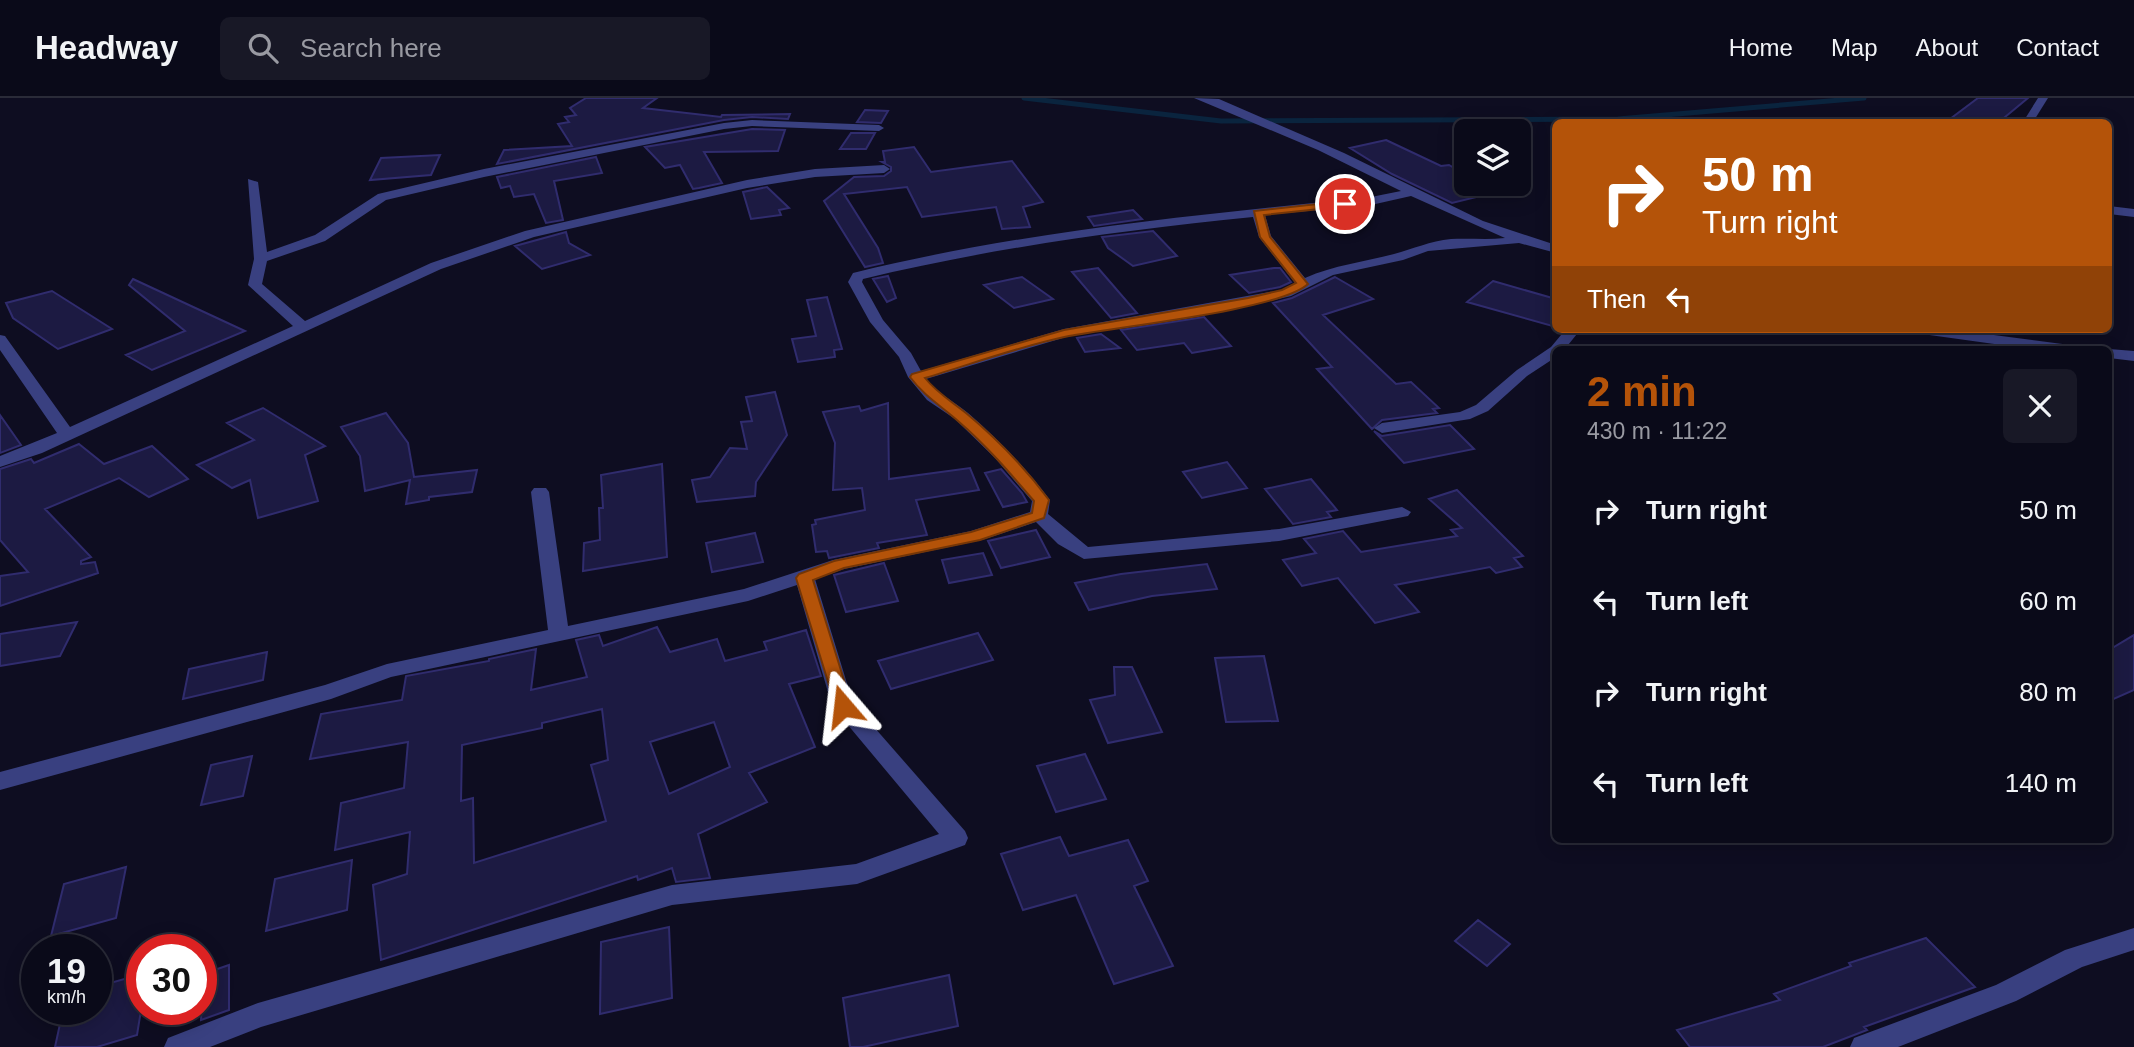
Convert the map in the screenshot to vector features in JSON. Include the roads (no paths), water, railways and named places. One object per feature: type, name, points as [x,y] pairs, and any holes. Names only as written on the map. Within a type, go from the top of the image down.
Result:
[{"type":"street","points":[[1199,98],[1215,99],[1325,149],[1445,210],[1518,240],[1552,248]]},
{"type":"street","points":[[2030,119],[2043,98]]},
{"type":"street","points":[[261,259],[320,238],[382,197],[484,173],[724,126],[752,123],[879,128]]},
{"type":"street","points":[[0,462],[67,435],[436,267],[519,236],[747,184],[815,173],[884,169]]},
{"type":"street","points":[[252,182],[261,259],[255,285],[303,327]]},
{"type":"street","points":[[1039,515],[1041,500],[1001,454],[961,416],[933,397],[916,377],[906,356],[877,321],[855,282],[858,276],[937,257],[1182,220],[1371,201],[1412,192]]},
{"type":"street","points":[[2112,210],[2134,213]]},
{"type":"street","points":[[1258,213],[1265,237],[1303,284]]},
{"type":"street","points":[[916,377],[1064,333],[1248,302],[1286,293],[1329,272],[1398,257],[1426,247],[1518,240]]},
{"type":"street","points":[[1944,333],[2040,346]]},
{"type":"street","points":[[0,339],[67,435]]},
{"type":"street","points":[[1382,428],[1464,416],[1482,408],[1522,373],[1552,353]]},
{"type":"street","points":[[2112,354],[2134,356]]},
{"type":"street","points":[[540,492],[559,634]]},
{"type":"street","points":[[1039,515],[1065,540],[1084,553],[1279,535],[1402,512]]},
{"type":"street","points":[[0,781],[331,691],[387,671],[748,595],[850,562],[975,536],[1039,515]]},
{"type":"street","points":[[178,1047],[258,1015],[671,895],[857,874],[956,838],[843,706],[804,578]]},
{"type":"street","points":[[1864,1047],[2006,993],[2074,958],[2134,939]]},
{"type":"waterway","points":[[1024,98],[1221,121],[1552,119]]},
{"type":"waterway","points":[[1618,119],[1864,98]]}]
